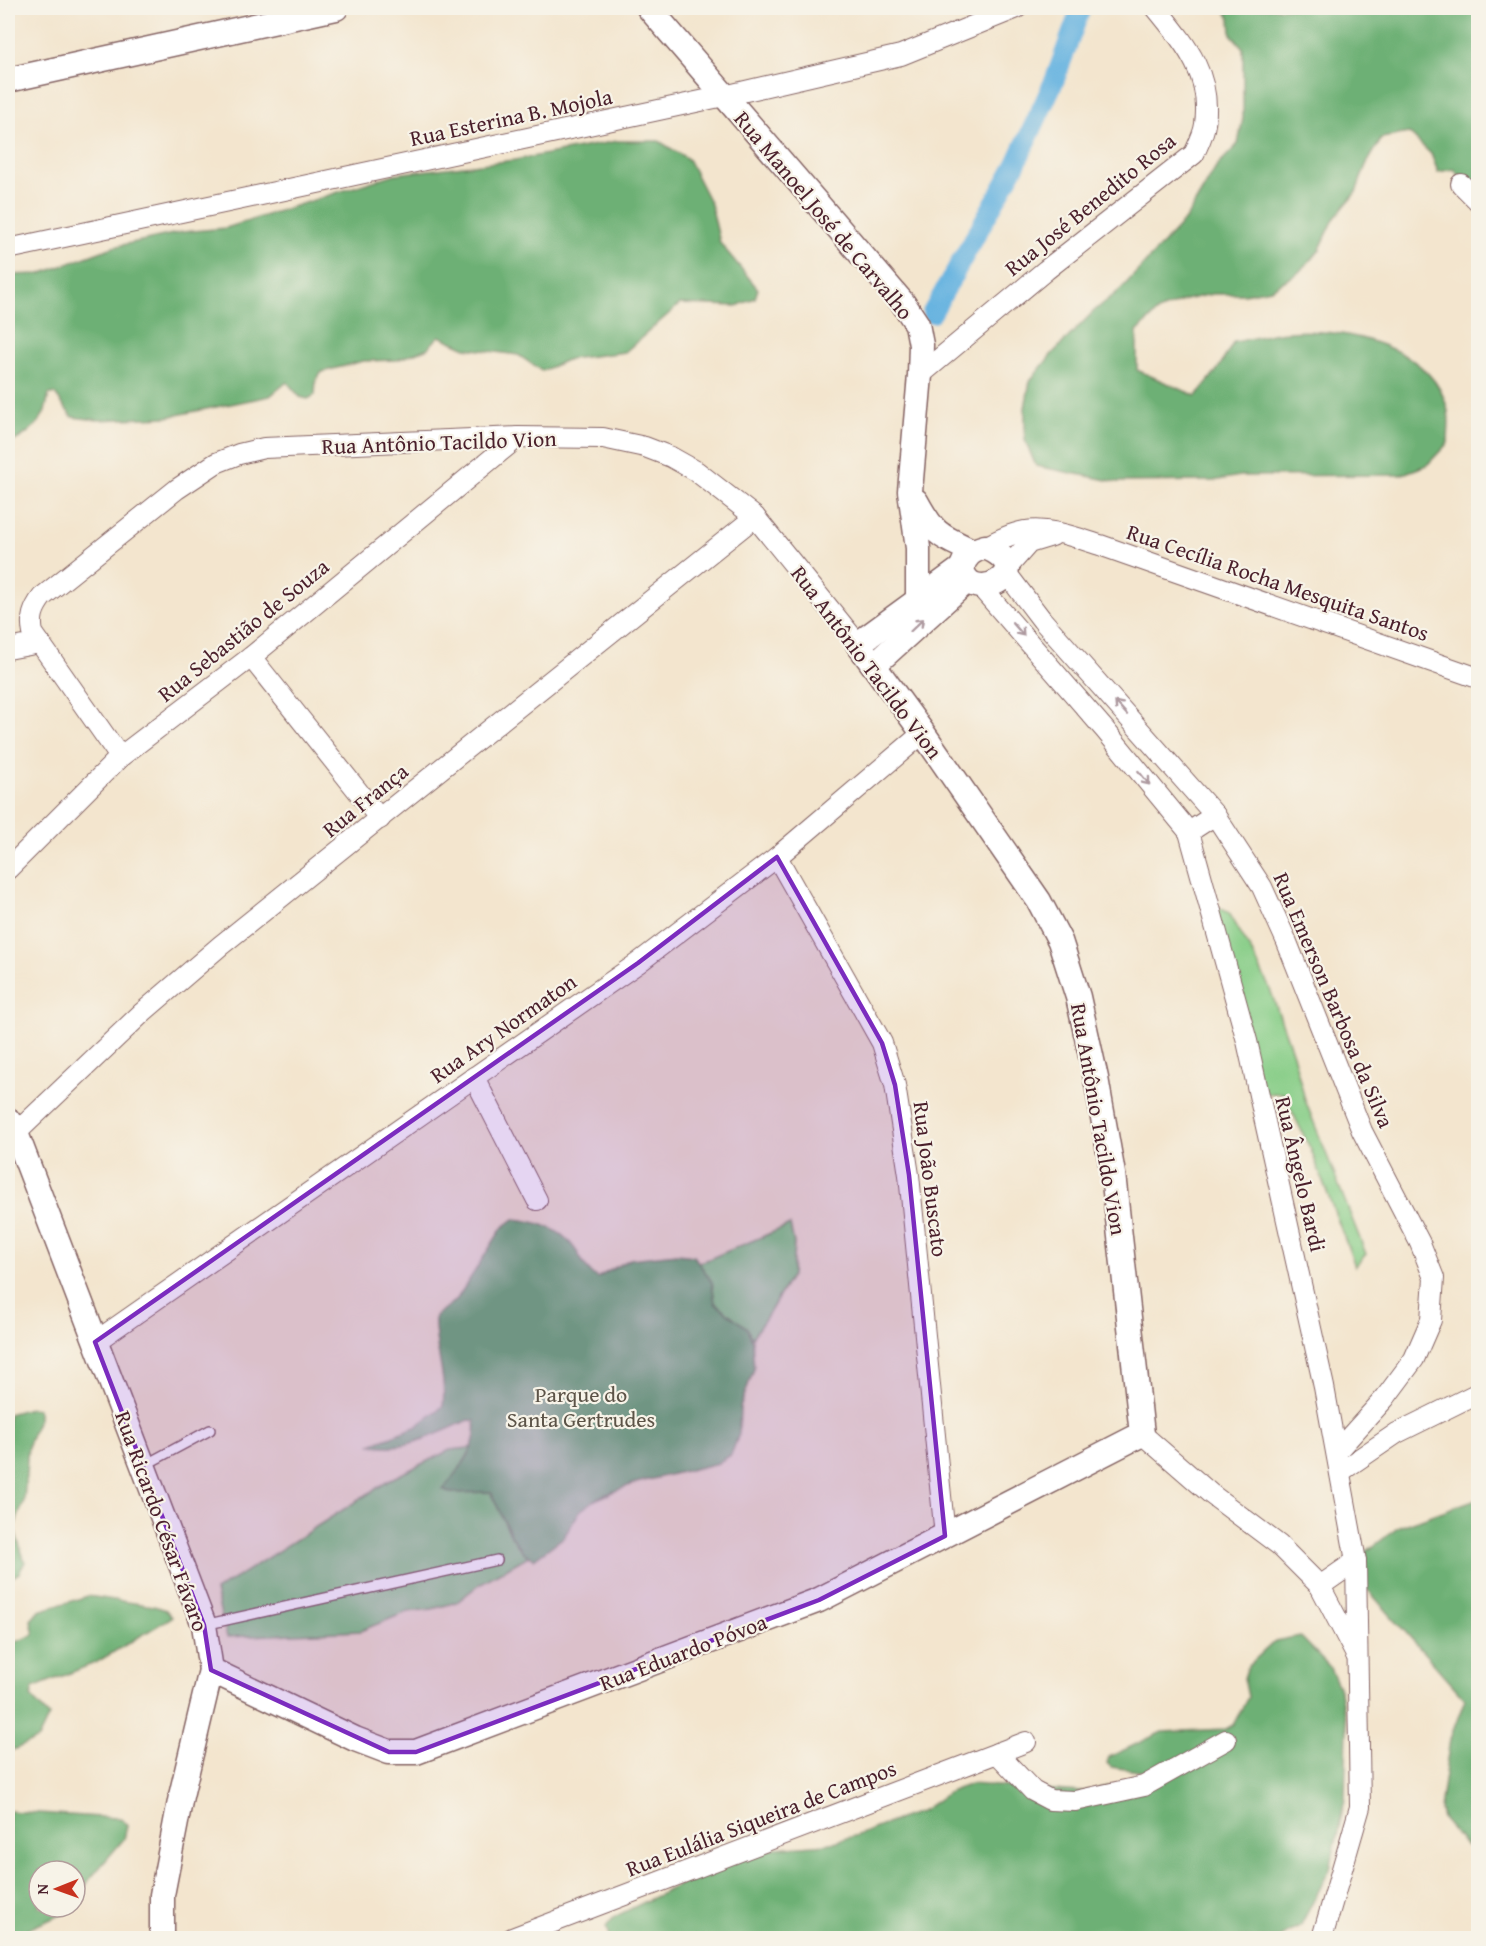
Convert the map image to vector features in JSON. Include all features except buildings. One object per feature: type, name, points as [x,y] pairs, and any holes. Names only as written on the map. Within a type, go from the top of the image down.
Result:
[{"type":"street","points":[[8,80],[336,8]]},
{"type":"street","name":"Rua Manoel José de Carvalho","points":[[649,8],[903,303],[917,324],[921,345],[920,375],[910,491],[918,548],[918,599]]},
{"type":"street","name":"Rua Esterina B. Mojola","points":[[8,249],[724,96],[901,55],[1017,8]]},
{"type":"street","name":"Rua José Benedito Rosa","points":[[920,375],[1046,270],[1194,154],[1205,126],[1206,91],[1191,52],[1156,8]]},
{"type":"street","points":[[1461,184],[1479,201]]},
{"type":"street","name":"Rua Antônio Tacildo Vion","points":[[120,757],[33,633],[31,623],[34,607],[42,597],[177,489],[216,463],[264,448],[518,437],[603,438],[645,447],[671,457],[696,471],[755,517],[858,644],[1039,900],[1060,941],[1078,997],[1096,1078],[1113,1174],[1142,1434]]},
{"type":"street","name":"Rua Sebastião de Souza","points":[[8,869],[120,757],[251,657],[518,437]]},
{"type":"street","points":[[910,491],[930,526],[994,584],[1029,543],[1060,534]]},
{"type":"street","name":"Rua França","points":[[12,1126],[220,946],[755,517]]},
{"type":"street","points":[[914,524],[930,545],[937,550],[972,565],[1189,832],[1215,815]]},
{"type":"street","name":"Rua Cecília Rocha Mesquita Santos","points":[[972,565],[1023,531],[1038,530],[1060,534],[1100,545],[1479,678]]},
{"type":"street","points":[[858,644],[918,599],[972,565],[999,555],[1007,571]]},
{"type":"street","points":[[874,665],[972,565]]},
{"type":"street","name":"Rua Emerson Barbosa da Silva","points":[[1007,571],[1042,620],[1215,815],[1262,887],[1286,940],[1362,1131],[1415,1233],[1434,1278],[1431,1320],[1414,1359],[1385,1398],[1337,1451]]},
{"type":"street","points":[[8,649],[40,643]]},
{"type":"street","points":[[251,657],[380,819]]},
{"type":"street","name":"Rua Ary Normaton","points":[[94,1342],[638,963],[777,857],[923,733]]},
{"type":"street","name":"Rua Ângelo Bardi","points":[[1189,832],[1247,1041],[1337,1451],[1356,1561],[1360,1807],[1323,1938]]},
{"type":"street","name":"Rua João Buscato","points":[[777,857],[882,1043],[895,1085],[909,1175],[945,1536]]},
{"type":"street","points":[[474,1077],[537,1200]]},
{"type":"street","name":"Rua Ricardo César Fávaro","points":[[12,1126],[204,1625],[211,1670],[181,1796],[162,1895],[162,1938]]},
{"type":"street","points":[[1340,1472],[1397,1433],[1479,1393]]},
{"type":"street","points":[[1142,1434],[1211,1494],[1279,1545],[1320,1586],[1358,1660]]},
{"type":"street","name":"Rua Eduardo Póvoa","points":[[211,1670],[355,1739],[389,1752],[416,1752],[819,1600],[1142,1434]]},
{"type":"street","points":[[1320,1586],[1356,1561]]},
{"type":"street","points":[[997,1753],[1033,1791],[1050,1800],[1075,1801],[1144,1786],[1226,1740]]},
{"type":"street","name":"Rua Eulália Siqueira de Campos","points":[[512,1938],[1026,1742]]},
{"type":"lane","points":[[143,1466],[210,1430]]},
{"type":"lane","points":[[204,1625],[497,1560]]},
{"type":"highlighted area","points":[[777,857],[882,1043],[895,1085],[909,1175],[945,1536],[819,1600],[416,1752],[389,1752],[211,1670],[204,1625],[95,1342],[638,963]]},
{"type":"green space","points":[[1223,8],[1478,8],[1478,200],[1454,169],[1438,172],[1431,154],[1409,133],[1382,138],[1366,165],[1356,192],[1334,219],[1319,251],[1298,273],[1271,289],[1244,294],[1212,294],[1185,300],[1158,311],[1137,332],[1137,370],[1196,396],[1218,369],[1234,342],[1267,335],[1310,331],[1334,333],[1383,345],[1406,356],[1425,371],[1439,389],[1448,411],[1448,443],[1427,465],[1400,475],[1240,476],[1213,481],[1117,482],[1036,466],[1025,440],[1025,408],[1030,381],[1052,354],[1094,311],[1121,289],[1185,220],[1217,166],[1238,144],[1243,118],[1243,48],[1231,34],[1230,18]]},
{"type":"green space","points":[[617,141],[659,141],[688,159],[711,204],[720,243],[758,289],[755,298],[737,306],[680,304],[625,352],[569,359],[542,371],[518,355],[466,348],[439,336],[428,348],[397,360],[363,361],[322,372],[316,380],[315,395],[308,399],[300,397],[287,382],[270,396],[167,417],[98,420],[72,417],[55,394],[49,394],[45,411],[38,422],[23,436],[8,442],[8,275],[40,274],[113,247],[182,232],[226,228],[395,174],[515,160]]},
{"type":"green space","points":[[1213,904],[1229,913],[1270,989],[1293,1054],[1305,1100],[1366,1254],[1355,1266],[1311,1150],[1283,1093],[1263,1094]]},
{"type":"green space","points":[[514,1219],[538,1223],[553,1229],[572,1245],[588,1270],[597,1278],[630,1259],[677,1254],[694,1256],[712,1282],[715,1303],[747,1328],[752,1340],[754,1369],[740,1408],[739,1434],[731,1455],[718,1463],[636,1483],[599,1497],[580,1511],[564,1537],[534,1559],[527,1555],[514,1540],[491,1492],[451,1493],[443,1489],[471,1449],[475,1421],[469,1420],[408,1444],[383,1446],[371,1444],[415,1427],[443,1406],[444,1394],[435,1316],[457,1299],[502,1228]]},
{"type":"green space","name":"Parque do Santa Gertrudes","points":[[790,1225],[794,1243],[792,1275],[744,1349],[626,1478],[609,1494],[586,1504],[568,1526],[541,1549],[481,1583],[457,1602],[432,1609],[407,1612],[360,1631],[227,1637],[215,1591],[393,1478],[450,1450],[469,1448],[499,1433],[580,1313]]},
{"type":"green space","points":[[30,1408],[38,1409],[38,1419],[28,1445],[24,1501],[14,1528],[25,1562],[19,1573],[8,1580],[8,1414]]},
{"type":"green space","points":[[1478,1500],[1478,1850],[1465,1845],[1442,1819],[1440,1809],[1450,1739],[1465,1699],[1367,1589],[1362,1568],[1367,1551],[1399,1527]]},
{"type":"green space","points":[[88,1596],[154,1606],[166,1610],[172,1617],[97,1662],[33,1688],[31,1697],[49,1716],[38,1739],[8,1752],[8,1641],[13,1643],[34,1635],[31,1620],[39,1611]]},
{"type":"green space","points":[[1300,1636],[1329,1666],[1339,1687],[1347,1728],[1345,1799],[1330,1869],[1301,1925],[1280,1938],[609,1938],[606,1927],[614,1917],[717,1866],[775,1848],[827,1844],[858,1835],[923,1810],[951,1791],[971,1784],[1081,1792],[1136,1781],[1145,1772],[1111,1767],[1107,1763],[1109,1757],[1162,1732],[1226,1729],[1233,1725],[1248,1697],[1244,1678],[1248,1666],[1275,1641]]},
{"type":"green space","points":[[8,1811],[123,1820],[127,1826],[124,1839],[87,1883],[87,1859],[27,1859],[27,1919],[51,1919],[28,1929],[31,1936],[36,1938],[8,1938]]},
{"type":"waterway","points":[[932,313],[1016,164],[1055,79],[1081,8]]}]
